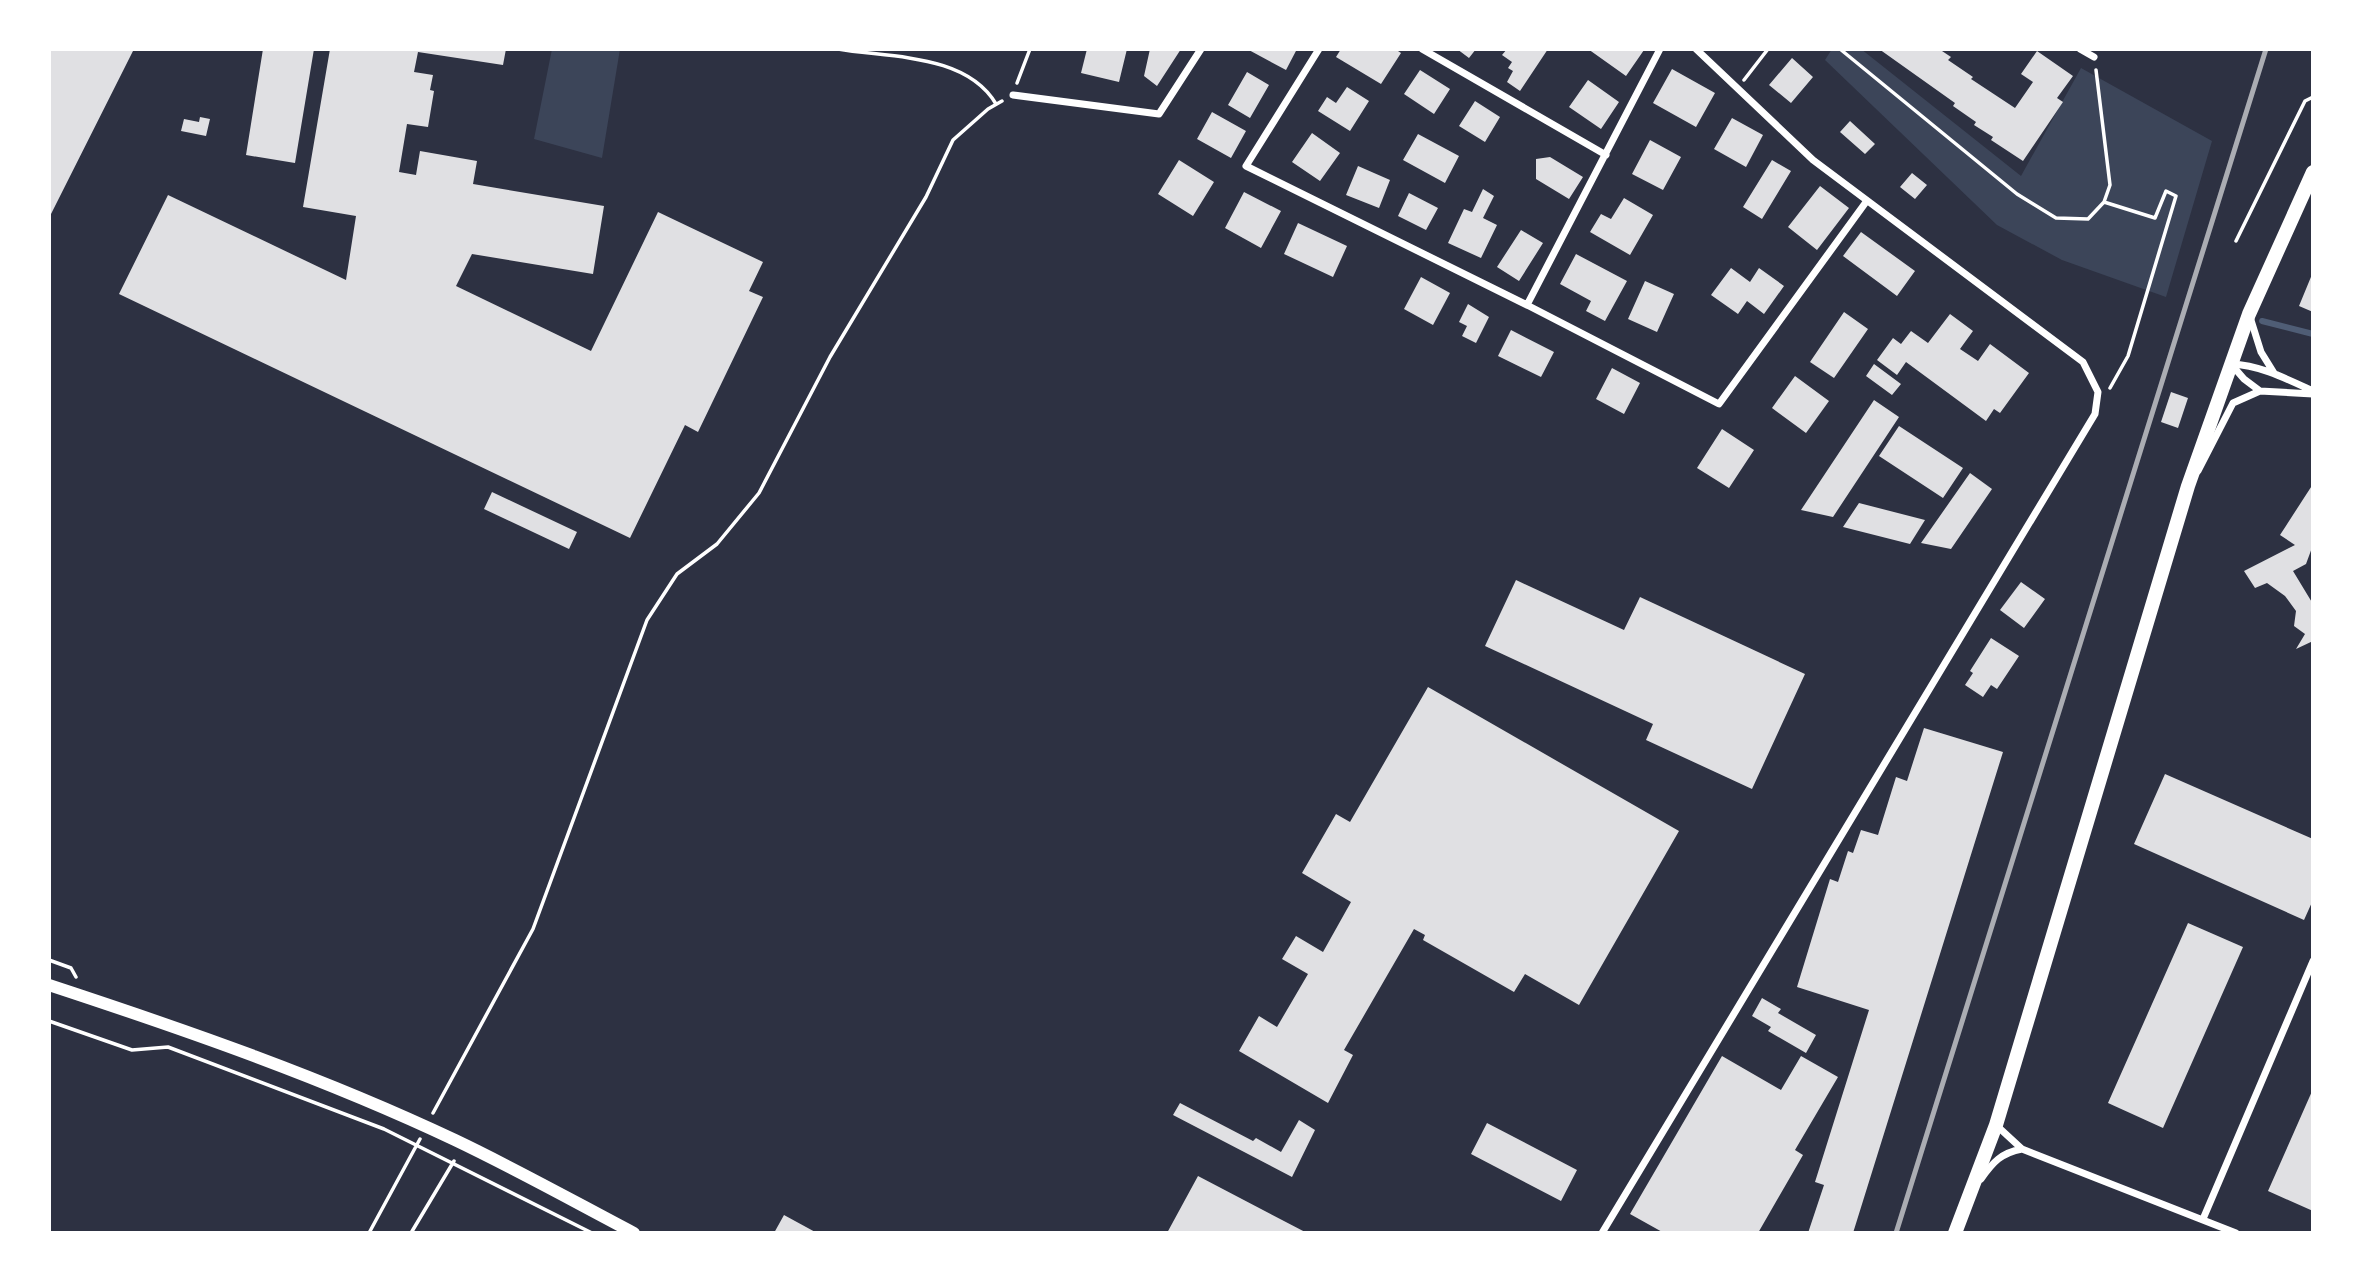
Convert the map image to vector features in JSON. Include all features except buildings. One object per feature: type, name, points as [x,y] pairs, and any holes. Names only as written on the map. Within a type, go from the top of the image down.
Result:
[{"type":"main road","points":[[1955,1233],[1996,1125],[2188,486],[2249,314],[2313,172]]},
{"type":"street","points":[[1013,95],[1159,114],[1200,49]]},
{"type":"street","points":[[1318,49],[1246,166],[1527,305],[1719,404],[1866,202]]},
{"type":"street","points":[[1422,49],[1606,155]]},
{"type":"street","points":[[1527,305],[1660,49]]},
{"type":"street","points":[[1602,1233],[2095,414],[2098,391],[2083,362],[1813,160],[1696,49]]},
{"type":"street","points":[[2080,49],[2094,57]]},
{"type":"street","points":[[2249,314],[2261,352],[2275,374]]},
{"type":"street","points":[[2231,364],[2246,364],[2275,374],[2313,393]]},
{"type":"street","points":[[2231,364],[2244,379],[2260,391]]},
{"type":"street","points":[[2188,486],[2208,457],[2233,403],[2260,391],[2313,393]]},
{"type":"street","points":[[2203,1219],[2313,961]]},
{"type":"street","points":[[49,985],[191,1032],[388,1110],[456,1141],[634,1233]]},
{"type":"street","points":[[1996,1125],[2022,1149],[2236,1233]]},
{"type":"street","points":[[1965,1203],[1992,1163],[2005,1152],[2022,1149]]},
{"type":"path","points":[[838,49],[936,64],[977,83],[996,104]]},
{"type":"path","points":[[428,1124],[533,929],[647,620],[677,574],[717,544],[759,493],[830,358],[926,197],[953,140],[996,104],[1013,95],[1030,49]]},
{"type":"path","points":[[1738,87],[1768,49]]},
{"type":"path","points":[[1840,49],[1977,164],[2056,218],[2088,219],[2104,202],[2110,185],[2094,57]]},
{"type":"path","points":[[2236,241],[2305,101],[2313,97]]},
{"type":"path","points":[[2095,414],[2128,356],[2176,196],[2166,191],[2155,218],[2104,202]]},
{"type":"path","points":[[49,1021],[132,1050],[168,1047],[384,1129],[454,1161],[592,1233]]},
{"type":"path","points":[[369,1233],[421,1136]]},
{"type":"path","points":[[411,1233],[454,1161]]},
{"type":"shaded area","points":[[552,49],[620,49],[602,158],[534,139]]},
{"type":"shaded area","points":[[1832,49],[1861,49],[2021,176],[2081,68],[2212,141],[2166,297],[2062,260],[1997,225],[1825,60]]},
{"type":"waterway","points":[[2262,321],[2313,334]]},
{"type":"railway","points":[[1896,1233],[2266,49]]}]
